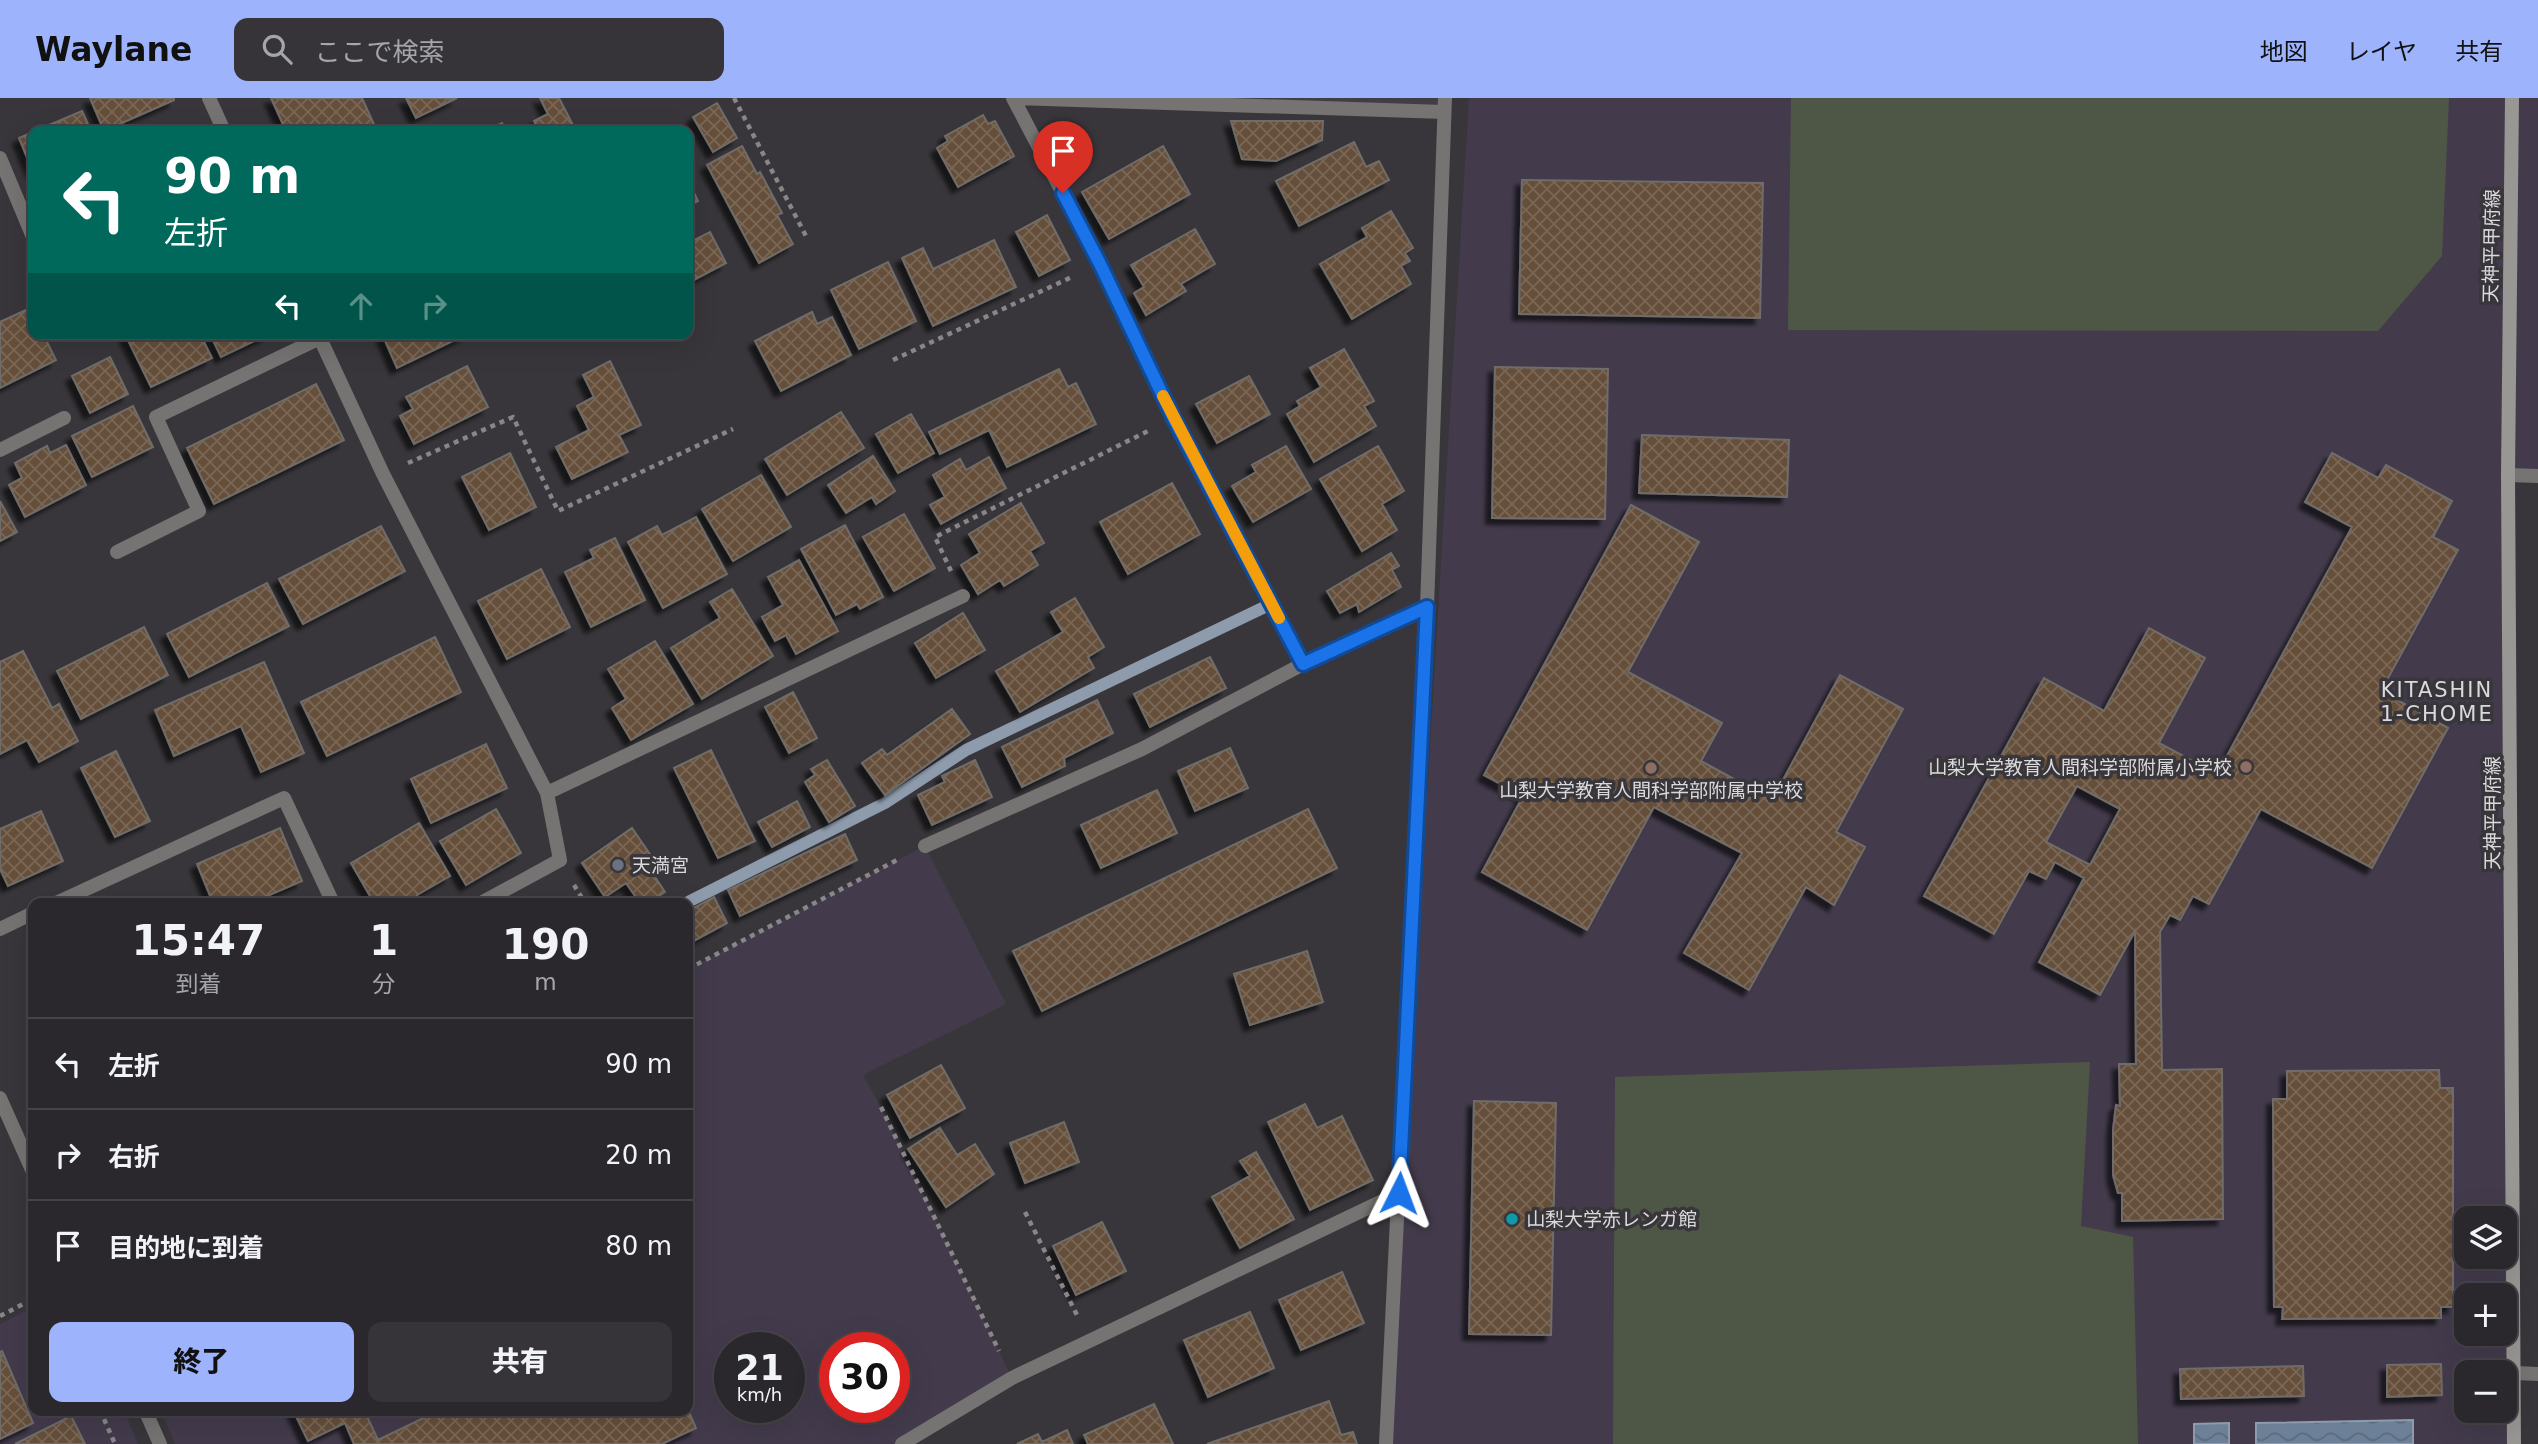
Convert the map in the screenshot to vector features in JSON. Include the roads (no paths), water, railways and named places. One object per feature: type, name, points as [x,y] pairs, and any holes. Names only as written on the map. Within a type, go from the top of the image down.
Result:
[{"type":"main road","name":"天神平甲府線","points":[[2512,98],[2508,475],[2515,1360]]},
{"type":"main road","name":"天神平甲府線","points":[[2514,1423],[2514,1444]]},
{"type":"street","points":[[209,98],[222,126]]},
{"type":"street","points":[[1303,664],[1174,419],[1100,264],[1014,98],[1444,105],[1427,607],[1386,1444]]},
{"type":"street","points":[[0,158],[28,225]]},
{"type":"street","points":[[117,552],[199,511],[156,417],[311,340]]},
{"type":"street","points":[[321,340],[383,474],[547,793],[560,860],[490,898]]},
{"type":"street","points":[[0,450],[64,418]]},
{"type":"street","points":[[2508,475],[2538,476]]},
{"type":"street","points":[[547,793],[963,596]]},
{"type":"street","points":[[925,846],[1142,749],[1303,664],[1427,607]]},
{"type":"street","points":[[67,898],[285,798],[331,898]]},
{"type":"street","points":[[0,929],[28,915]]},
{"type":"street","points":[[0,1098],[28,1161]]},
{"type":"street","points":[[902,1444],[1012,1378],[1399,1193]]},
{"type":"street","points":[[2517,1373],[2538,1374]]},
{"type":"street","points":[[148,1416],[160,1444]]},
{"type":"water","points":[[2413,1420],[2413,1444],[2256,1444],[2256,1423]]},
{"type":"water","points":[[2229,1423],[2229,1444],[2194,1444],[2194,1424]]},
{"type":"waterway","points":[[693,899],[885,803],[966,750],[1271,604]]},
{"type":"place","name":"山梨大学教育人間科学部附属小学校","points":[[2246,767]]},
{"type":"place","name":"山梨大学教育人間科学部附属中学校","points":[[1651,768]]},
{"type":"place","name":"天満宮","points":[[618,865]]},
{"type":"place","name":"山梨大学赤レンガ館","points":[[1512,1219]]},
{"type":"district","name":"KITASHIN 1-CHOME","points":[[2437,702]]}]
